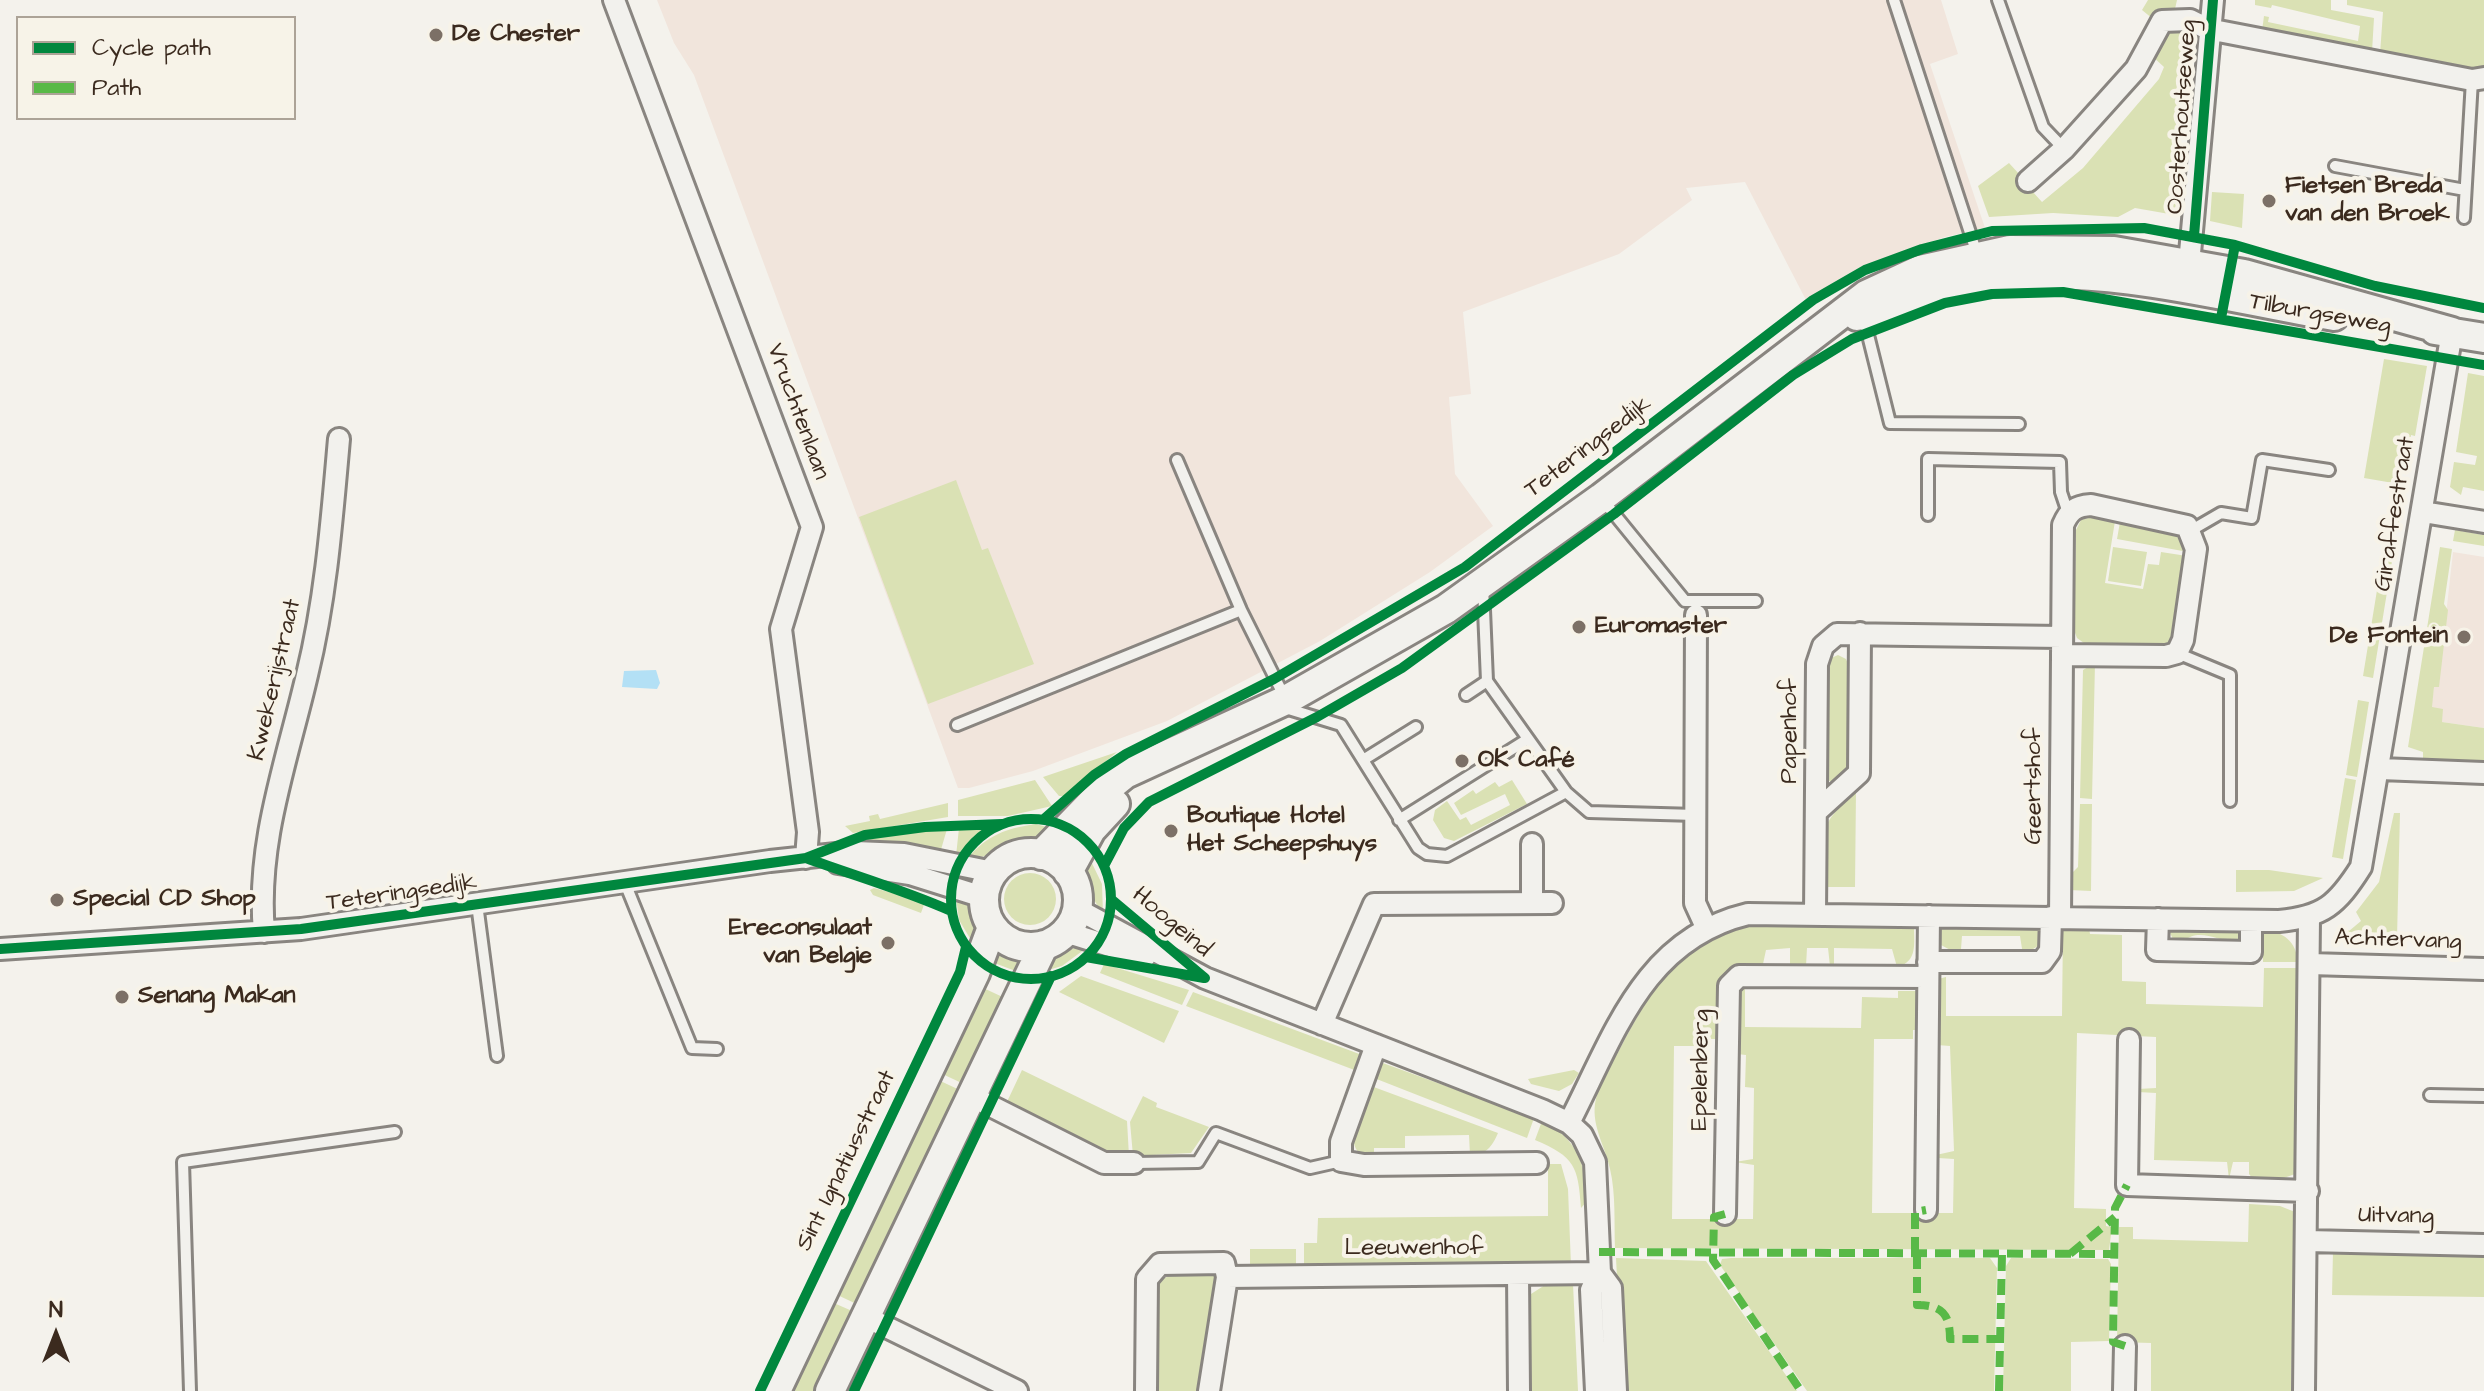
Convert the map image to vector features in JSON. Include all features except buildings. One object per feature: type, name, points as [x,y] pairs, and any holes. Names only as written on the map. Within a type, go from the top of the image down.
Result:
[{"type":"main road","name":"Teteringsedijk","points":[[1041,855],[1099,795],[1125,774],[1281,702],[1400,637],[1483,583],[1899,278],[1977,254],[2038,248],[2084,249],[2187,278]]},
{"type":"main road","name":"Tilburgseweg","points":[[2187,278],[2244,274],[2452,332],[2484,338]]},
{"type":"main road","name":"Teteringsedijk","points":[[1853,312],[1957,284],[2004,277],[2088,275],[2187,278]]},
{"type":"main road","name":"Teteringsedijk","points":[[1068,872],[1091,830],[1175,752]]},
{"type":"main road","points":[[830,1391],[971,1096],[1062,929],[1078,896],[1068,872],[1041,855],[1014,856],[988,885],[992,927],[1015,945],[1062,929]]},
{"type":"main road","name":"Sint Ignatiusstraat","points":[[776,1391],[975,973],[992,927]]},
{"type":"street","name":"Vruchtenlaan","points":[[614,0],[812,527],[781,629],[808,832],[806,858]]},
{"type":"street","name":"Oosterhoutseweg","points":[[2187,278],[2213,0]]},
{"type":"street","name":"Oosterhoutseweg","points":[[2028,181],[2064,149],[2136,69],[2162,21],[2190,20],[2208,29]]},
{"type":"street","points":[[2208,29],[2478,79]]},
{"type":"street","name":"Giraffestraat","points":[[2309,919],[2330,907],[2361,867],[2452,332]]},
{"type":"street","name":"Kwekerijstraat","points":[[264,932],[260,893],[272,812],[320,617],[339,439]]},
{"type":"street","points":[[2062,646],[2166,656],[2177,653],[2183,640],[2196,549],[2190,531],[2177,522],[2091,505],[2079,506],[2068,513]]},
{"type":"street","points":[[2423,512],[2484,522]]},
{"type":"street","name":"Geertshof","points":[[2056,918],[2063,525],[2068,513]]},
{"type":"street","points":[[1696,608],[1695,903],[1706,927]]},
{"type":"street","name":"Papenhof","points":[[1816,812],[1859,773],[1860,633]]},
{"type":"street","name":"Papenhof","points":[[1815,914],[1817,664],[1823,646],[1837,634],[1860,633],[2062,646]]},
{"type":"street","points":[[2380,769],[2484,773]]},
{"type":"street","points":[[1322,1024],[1374,904],[1542,903],[1532,844]]},
{"type":"street","name":"Teteringsedijk","points":[[0,949],[264,932],[806,858],[880,852],[988,885]]},
{"type":"street","points":[[1596,1391],[1591,1290],[1600,1273],[1595,1162],[1591,1147],[1569,1123],[1648,976],[1679,944],[1706,927],[1748,914],[2251,921],[2309,919],[2304,1391]]},
{"type":"street","points":[[1926,1210],[1929,916]]},
{"type":"street","name":"Epelenberg","points":[[1725,1214],[1729,986],[1739,976],[2042,962],[2050,951],[2056,918]]},
{"type":"street","points":[[2158,919],[2157,950],[2251,952],[2251,921]]},
{"type":"street","name":"Hoogeind","points":[[1062,929],[1180,967],[1569,1123]]},
{"type":"street","name":"Achtervang","points":[[2310,964],[2484,969]]},
{"type":"street","points":[[2129,1040],[2127,1185],[2308,1191]]},
{"type":"street","points":[[1376,1045],[1341,1142],[1341,1161],[1364,1165],[1537,1163]]},
{"type":"street","points":[[971,1096],[1104,1163],[1134,1163]]},
{"type":"street","name":"Uitvang","points":[[2307,1241],[2484,1245]]},
{"type":"street","name":"Leeuwenhof","points":[[1146,1391],[1147,1279],[1160,1264],[1224,1263],[1227,1277],[1600,1273]]},
{"type":"street","points":[[1600,1273],[1611,1288],[1616,1391]]},
{"type":"street","points":[[1518,1275],[1519,1391]]},
{"type":"street","points":[[1209,1391],[1227,1277]]},
{"type":"street","points":[[866,1317],[1017,1391]]},
{"type":"street","points":[[2124,1391],[2125,1346]]},
{"type":"lane","points":[[1894,0],[1977,254]]},
{"type":"lane","points":[[1998,0],[2043,127],[2064,149]]},
{"type":"lane","points":[[2464,218],[2478,79]]},
{"type":"lane","points":[[2335,166],[2465,190]]},
{"type":"lane","points":[[1853,312],[1890,423],[2019,424]]},
{"type":"lane","points":[[1928,515],[1928,459],[2060,462],[2061,492],[2068,513]]},
{"type":"lane","points":[[1177,460],[1281,702],[1341,725],[1418,848],[1427,854],[1447,856],[1566,792]]},
{"type":"lane","points":[[2190,531],[2221,513],[2252,518],[2262,460],[2329,470]]},
{"type":"lane","points":[[1601,498],[1685,601],[1696,608],[1756,601]]},
{"type":"lane","points":[[1483,583],[1487,681],[1566,792],[1589,812],[1696,815]]},
{"type":"lane","points":[[957,725],[1241,610]]},
{"type":"lane","points":[[2177,653],[2230,675],[2230,801]]},
{"type":"lane","points":[[1466,695],[1487,681]]},
{"type":"lane","points":[[1363,760],[1416,727]]},
{"type":"lane","points":[[1399,820],[1528,739]]},
{"type":"lane","points":[[625,883],[692,1048],[717,1049]]},
{"type":"lane","points":[[477,904],[497,1056]]},
{"type":"lane","points":[[2430,1095],[2484,1096]]},
{"type":"lane","points":[[190,1391],[183,1162],[395,1132]]},
{"type":"lane","points":[[1134,1163],[1198,1162],[1216,1133],[1310,1168],[1341,1161]]},
{"type":"shaded area","points":[[657,0],[1941,0],[1958,54],[1930,64],[1985,228],[1945,237],[1887,257],[1807,302],[1745,182],[1686,188],[1692,200],[1619,254],[1463,312],[1471,394],[1449,397],[1455,474],[1493,526],[1430,572],[1320,641],[1167,721],[1033,771],[969,788],[958,788],[694,75],[674,43]]},
{"type":"shaded area","name":"De Fontein","points":[[2453,552],[2484,557],[2484,728],[2442,722],[2431,708],[2434,687],[2438,687]]},
{"type":"green space","points":[[2148,0],[2177,0],[2175,9],[2153,19],[2142,10]]},
{"type":"green space","points":[[2255,0],[2331,0],[2331,10],[2374,18],[2372,52],[2262,31],[2264,16],[2269,17],[2268,22],[2358,41],[2360,26],[2272,5],[2271,8],[2255,5]]},
{"type":"green space","points":[[2347,0],[2484,0],[2484,68],[2470,70],[2380,54],[2383,12],[2347,5]]},
{"type":"green space","points":[[2187,28],[2175,215],[2135,208],[2118,217],[2053,213],[1989,217],[1978,186],[2009,163],[2020,175],[2015,180],[2026,193],[2032,191],[2042,202],[2083,168],[2159,79],[2164,67],[2152,56],[2169,29]]},
{"type":"green space","points":[[2212,192],[2244,194],[2242,228],[2210,221]]},
{"type":"green space","points":[[2384,359],[2427,366],[2415,436],[2411,435],[2408,453],[2404,453],[2399,484],[2364,478]]},
{"type":"green space","points":[[2468,373],[2484,376],[2484,491],[2463,487],[2461,495],[2450,487],[2454,462],[2475,465],[2477,456],[2456,452]]},
{"type":"green space","points":[[956,480],[982,550],[988,548],[1034,664],[928,704],[859,517]]},
{"type":"green space","points":[[2394,489],[2404,491],[2397,533],[2387,532]]},
{"type":"green space","points":[[2092,517],[2115,521],[2105,583],[2143,589],[2148,564],[2159,565],[2161,552],[2187,556],[2175,631],[2167,644],[2088,646],[2077,638],[2074,630],[2076,530],[2081,520]]},
{"type":"green space","points":[[2120,522],[2177,532],[2183,536],[2188,552],[2117,539]]},
{"type":"green space","points":[[2455,530],[2484,535],[2484,546],[2453,541]]},
{"type":"green space","points":[[2386,535],[2396,537],[2373,678],[2363,676]]},
{"type":"green space","points":[[2113,547],[2147,552],[2141,586],[2108,581]]},
{"type":"green space","points":[[2440,547],[2452,549],[2444,604],[2448,610],[2439,687],[2434,687],[2432,707],[2443,709],[2442,722],[2484,728],[2484,765],[2423,762],[2423,752],[2408,747]]},
{"type":"green space","points":[[1838,655],[1846,659],[1849,666],[1849,770],[1838,783],[1826,780],[1825,771],[1825,666],[1829,659]]},
{"type":"green space","points":[[2095,663],[2092,799],[2080,798],[2083,670]]},
{"type":"green space","points":[[2358,700],[2369,702],[2357,777],[2346,775]]},
{"type":"green space","points":[[1117,752],[1064,796],[1059,796],[1043,777]]},
{"type":"green space","points":[[2345,778],[2356,780],[2343,859],[2332,857]]},
{"type":"green space","points":[[1035,780],[1052,806],[1008,816],[958,816],[958,800]]},
{"type":"green space","points":[[1512,780],[1527,804],[1454,841],[1444,838],[1433,820],[1435,810],[1447,801],[1460,820],[1466,817],[1471,825],[1510,805],[1505,794],[1461,815],[1454,803],[1473,790],[1476,794],[1495,782],[1499,787]]},
{"type":"green space","points":[[1856,791],[1855,887],[1823,887],[1823,843],[1827,824]]},
{"type":"green space","points":[[948,803],[948,817],[853,833],[845,826],[870,821],[869,816],[878,814],[880,819]]},
{"type":"green space","points":[[2080,804],[2092,804],[2091,891],[2069,890],[2069,876],[2078,867]]},
{"type":"green space","points":[[2394,813],[2400,813],[2397,938],[2338,937],[2342,924],[2349,931],[2361,921],[2356,912],[2379,882]]},
{"type":"green space","points":[[1036,824],[1057,830],[1026,844],[968,858],[998,834]]},
{"type":"green space","points":[[987,827],[958,856],[956,856],[959,828]]},
{"type":"green space","points":[[947,829],[940,853],[865,840],[869,837]]},
{"type":"green space","points":[[1087,853],[1102,884],[1103,914],[1085,886]]},
{"type":"green space","points":[[2236,870],[2269,870],[2323,878],[2294,891],[2236,892]]},
{"type":"green space","points":[[1030,873],[1048,881],[1056,899],[1048,917],[1030,925],[1012,917],[1004,899],[1012,881]]},
{"type":"green space","points":[[874,888],[925,902],[921,913],[873,895],[870,890]]},
{"type":"green space","points":[[956,897],[969,908],[976,920],[977,950],[959,920]]},
{"type":"green space","points":[[1765,923],[1914,925],[1912,956],[1897,967],[1892,949],[1834,948],[1834,964],[1830,966],[1828,948],[1807,948],[1806,966],[1790,966],[1790,948],[1766,950],[1763,964],[1730,970],[1723,978],[1719,1039],[1706,1039],[1705,1046],[1674,1046],[1672,1219],[1753,1219],[1754,1165],[1735,1162],[1753,1159],[1754,1088],[1745,1087],[1746,1055],[1737,1054],[1739,988],[1745,988],[1745,1027],[1861,1028],[1862,997],[1898,998],[1898,991],[1916,991],[1919,1030],[1913,1030],[1913,1039],[1874,1039],[1872,1213],[1953,1213],[1954,1159],[1938,1158],[1936,1155],[1954,1151],[1950,1046],[1937,1045],[1938,979],[1946,977],[1946,1016],[2062,1016],[2063,928],[2089,928],[2090,934],[2122,935],[2122,981],[2146,982],[2146,1004],[2263,1007],[2264,968],[2298,968],[2295,1174],[2281,1179],[2254,1180],[2249,1174],[2249,1162],[2233,1162],[2229,1179],[2227,1162],[2154,1160],[2156,1093],[2138,1092],[2138,1089],[2156,1088],[2156,1037],[2077,1033],[2074,1208],[2106,1209],[2106,1226],[2112,1227],[2109,1250],[1615,1248],[1612,1179],[1595,1112],[1603,1080],[1649,997],[1677,962],[1713,937],[1737,928]]},
{"type":"green space","points":[[1939,926],[2041,927],[2038,946],[2023,955],[2020,936],[1962,936],[1961,949],[1956,953],[1941,945]]},
{"type":"green space","points":[[2168,929],[2240,930],[2240,937],[2235,942],[2202,935],[2183,942],[2174,941]]},
{"type":"green space","points":[[2263,930],[2288,939],[2295,948],[2298,962],[2263,962]]},
{"type":"green space","points":[[1074,948],[1085,949],[1062,966],[1038,973],[1053,957]]},
{"type":"green space","points":[[996,949],[1027,959],[1021,973],[989,961]]},
{"type":"green space","points":[[1104,964],[1189,990],[1182,1005],[1100,973]]},
{"type":"green space","points":[[1081,976],[1179,1011],[1164,1043],[1059,992]]},
{"type":"green space","points":[[977,985],[1009,1000],[968,1086],[936,1071]]},
{"type":"green space","points":[[1193,992],[1362,1055],[1357,1071],[1186,1006]]},
{"type":"green space","points":[[1380,1062],[1534,1118],[1527,1138],[1374,1078]]},
{"type":"green space","points":[[1022,1070],[1127,1121],[1129,1156],[1108,1155],[1005,1106]]},
{"type":"green space","points":[[1574,1070],[1579,1073],[1572,1084],[1559,1091],[1531,1084],[1528,1079]]},
{"type":"green space","points":[[934,1078],[964,1092],[863,1307],[831,1292]]},
{"type":"green space","points":[[1371,1086],[1498,1133],[1488,1149],[1476,1155],[1470,1155],[1469,1135],[1405,1136],[1405,1148],[1374,1148],[1374,1155],[1358,1152],[1354,1144],[1354,1128]]},
{"type":"green space","points":[[1143,1096],[1157,1103],[1156,1107],[1209,1127],[1191,1153],[1133,1156],[1130,1122]]},
{"type":"green space","points":[[1542,1121],[1564,1135],[1577,1153],[1588,1200],[1581,1208],[1572,1165],[1559,1152],[1535,1140]]},
{"type":"green space","points":[[1548,1164],[1561,1164],[1568,1189],[1571,1266],[1304,1268],[1304,1243],[1317,1243],[1318,1218],[1548,1216]]},
{"type":"green space","points":[[2249,1204],[2280,1206],[2295,1212],[2291,1391],[2151,1391],[2151,1343],[2117,1342],[2119,1227],[2133,1227],[2133,1239],[2248,1242]]},
{"type":"green space","points":[[1250,1249],[1296,1249],[1296,1268],[1250,1268]]},
{"type":"green space","points":[[2333,1251],[2484,1255],[2484,1297],[2332,1295]]},
{"type":"green space","points":[[1616,1258],[1706,1261],[1797,1391],[1623,1391]]},
{"type":"green space","points":[[1990,1258],[1997,1268],[1994,1391],[1807,1391],[1720,1265],[1722,1259]]},
{"type":"green space","points":[[2011,1258],[2108,1259],[2111,1264],[2109,1341],[2071,1342],[2071,1391],[2003,1391],[2006,1266]]},
{"type":"green space","points":[[1213,1274],[1217,1277],[1199,1391],[1156,1391],[1155,1284],[1170,1275]]},
{"type":"green space","points":[[1573,1284],[1578,1391],[1529,1391],[1531,1294],[1545,1285]]},
{"type":"green space","points":[[827,1300],[859,1314],[822,1391],[784,1391]]},
{"type":"water","points":[[656,670],[660,683],[657,689],[622,687],[624,671]]},
{"type":"marked path","points":[[2125,1346],[2113,1342],[2115,1208],[2127,1185]]},
{"type":"marked path","points":[[1915,1253],[1915,1212],[1926,1210]]},
{"type":"marked path","points":[[1725,1214],[1714,1217],[1713,1260],[1801,1391]]},
{"type":"marked path","points":[[2070,1254],[2115,1217]]},
{"type":"marked path","points":[[1599,1252],[2115,1254]]},
{"type":"marked path","points":[[1917,1253],[1917,1305],[1933,1307],[1943,1313],[1950,1339],[2000,1339]]},
{"type":"marked path","points":[[1999,1391],[2002,1254]]},
{"type":"cycle path","points":[[2194,236],[2213,0]]},
{"type":"cycle path","points":[[1044,819],[1094,775],[1126,754],[1274,679],[1465,567],[1813,300],[1865,270],[1922,249],[1992,231],[2144,228],[2235,245],[2221,318]]},
{"type":"cycle path","points":[[2235,245],[2375,286],[2484,308]]},
{"type":"cycle path","points":[[1104,866],[1124,828],[1149,802],[1317,717],[1402,668],[1614,514],[1793,375],[1852,339],[1945,303],[1992,294],[2063,292],[2484,365]]},
{"type":"cycle path","points":[[1031,819],[1061,825],[1087,843],[1105,869],[1111,899],[1105,929],[1087,955],[1061,973],[1031,979],[1001,973],[975,955],[957,929],[951,899],[957,869],[975,843],[1001,825],[1031,819]]},
{"type":"cycle path","points":[[0,949],[301,929],[806,858],[865,835],[925,827],[1002,824]]},
{"type":"cycle path","points":[[806,858],[951,911]]},
{"type":"cycle path","points":[[1111,899],[1205,978]]},
{"type":"cycle path","points":[[760,1391],[960,972],[966,947]]},
{"type":"cycle path","points":[[1086,957],[1204,978]]},
{"type":"cycle path","points":[[854,1391],[1051,976]]},
{"type":"place","name":"De Chester","points":[[436,35]]},
{"type":"place","name":"Fietsen Breda van den Broek","points":[[2269,201]]},
{"type":"place","name":"Euromaster","points":[[1579,627]]},
{"type":"place","name":"De Fontein","points":[[2464,637]]},
{"type":"place","name":"OK Café","points":[[1462,761]]},
{"type":"place","name":"Boutique Hotel Het Scheepshuys","points":[[1171,831]]},
{"type":"place","name":"Special CD Shop","points":[[57,900]]},
{"type":"place","name":"Ereconsulaat van Belgie","points":[[888,943]]},
{"type":"place","name":"Senang Makan","points":[[122,997]]}]
